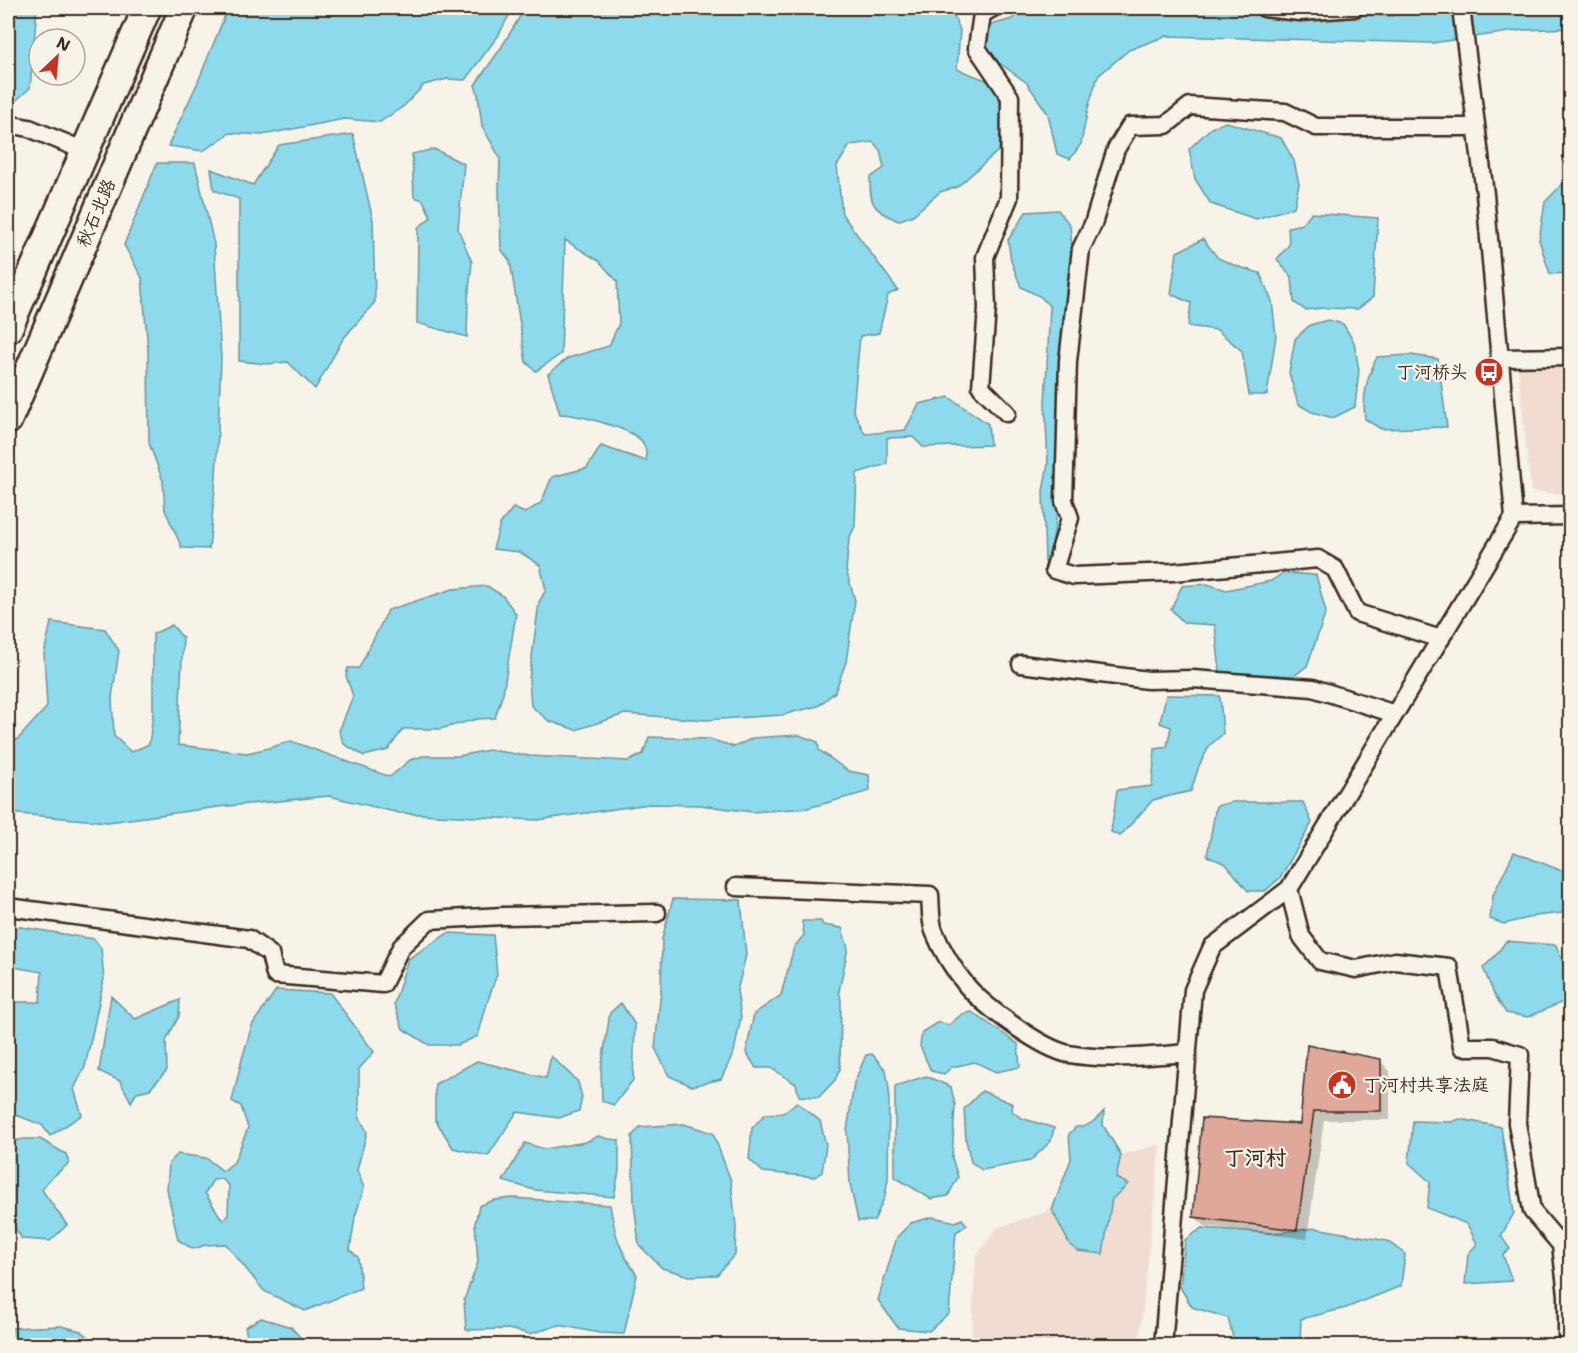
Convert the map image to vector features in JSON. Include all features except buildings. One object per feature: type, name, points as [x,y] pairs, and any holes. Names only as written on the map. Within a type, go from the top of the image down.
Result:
[{"type":"main road","name":"秋石北路","points":[[8,329],[147,8]]},
{"type":"main road","name":"秋石北路","points":[[8,420],[184,8]]},
{"type":"street","points":[[993,8],[982,14],[976,48],[1010,97],[1009,198],[986,257],[987,308],[981,387],[1007,413]]},
{"type":"street","points":[[1264,8],[1300,12],[1355,8]]},
{"type":"street","points":[[1162,1346],[1193,990],[1212,947],[1289,889],[1514,517],[1485,194],[1461,8]]},
{"type":"street","points":[[1440,639],[1357,613],[1335,569],[1318,559],[1173,572],[1074,576],[1054,570],[1070,518],[1064,501],[1068,361],[1081,249],[1093,224],[1116,149],[1130,126],[1166,125],[1190,105],[1285,112],[1316,127],[1476,128]]},
{"type":"street","points":[[8,124],[29,128],[85,151]]},
{"type":"street","points":[[1500,358],[1570,357]]},
{"type":"street","points":[[1514,517],[1570,516]]},
{"type":"street","points":[[1021,664],[1148,680],[1193,679],[1313,688],[1395,714]]},
{"type":"street","points":[[736,887],[930,895],[933,928],[945,956],[968,987],[1003,1017],[1035,1039],[1066,1053],[1109,1059],[1188,1053]]},
{"type":"street","points":[[1289,889],[1301,936],[1320,962],[1356,969],[1395,961],[1449,967],[1462,1047],[1493,1047],[1520,1055],[1517,1122],[1532,1211],[1561,1245],[1567,1295],[1567,1346]]},
{"type":"street","points":[[8,907],[249,939],[270,954],[275,975],[383,984],[401,947],[429,920],[657,913]]},
{"type":"shaded area","points":[[1570,359],[1570,494],[1531,492],[1517,361]]},
{"type":"shaded area","points":[[1160,1144],[1139,1345],[971,1346],[976,1256],[997,1228],[1052,1210],[1070,1245],[1112,1199],[1121,1155]]},
{"type":"water","points":[[8,8],[37,8],[35,27],[27,27],[27,87],[30,88],[8,108]]},
{"type":"water","points":[[228,8],[513,8],[498,36],[465,80],[447,79],[424,85],[404,106],[380,122],[344,119],[262,135],[230,133],[203,151],[168,146],[197,84]]},
{"type":"water","points":[[525,8],[950,8],[960,30],[957,69],[999,85],[1004,124],[999,150],[957,187],[940,192],[913,215],[898,221],[878,210],[872,201],[870,178],[884,168],[880,150],[873,142],[850,145],[837,166],[842,214],[898,290],[888,295],[879,333],[860,336],[853,410],[865,434],[905,430],[919,404],[949,397],[988,424],[990,445],[923,447],[913,437],[887,438],[887,464],[857,473],[855,526],[849,539],[846,570],[855,600],[846,662],[835,692],[818,706],[782,715],[705,720],[625,714],[576,730],[549,721],[531,706],[529,680],[539,602],[546,590],[540,565],[520,552],[493,549],[500,524],[513,508],[525,513],[541,503],[552,477],[587,468],[601,446],[646,461],[646,458],[642,442],[630,433],[600,422],[560,414],[548,374],[568,358],[609,346],[619,323],[617,281],[599,261],[565,240],[561,354],[536,371],[526,362],[510,261],[501,249],[500,158],[482,126],[475,85]]},
{"type":"water","points":[[1023,8],[1188,8],[1392,16],[1414,8],[1570,8],[1570,28],[1523,30],[1432,43],[1166,36],[1129,50],[1098,76],[1088,108],[1081,144],[1070,159],[1057,154],[1048,114],[1027,83],[977,48],[977,29],[1012,19]]},
{"type":"water","points":[[1226,122],[1281,138],[1294,161],[1299,184],[1294,207],[1256,219],[1211,204],[1195,179],[1189,149],[1211,128]]},
{"type":"water","points":[[353,134],[373,220],[375,302],[343,339],[315,389],[288,362],[267,364],[239,361],[239,199],[214,190],[211,169],[253,185],[279,145]]},
{"type":"water","points":[[434,149],[464,164],[458,229],[472,262],[467,337],[417,323],[418,228],[431,217],[423,200],[414,197],[412,154]]},
{"type":"water","points":[[157,163],[195,163],[214,244],[221,359],[216,478],[209,549],[182,548],[165,510],[163,481],[149,443],[148,351],[142,278],[124,245]]},
{"type":"water","points":[[1570,176],[1570,273],[1550,274],[1539,240],[1545,202]]},
{"type":"water","points":[[1058,210],[1070,225],[1076,290],[1064,305],[1058,507],[1049,562],[1045,562],[1043,491],[1048,464],[1045,403],[1050,307],[1041,297],[1021,287],[1011,261],[1008,240],[1026,212]]},
{"type":"water","points":[[1311,213],[1378,218],[1373,297],[1358,309],[1305,310],[1294,302],[1292,278],[1277,259],[1289,245],[1288,227],[1302,224]]},
{"type":"water","points":[[1203,239],[1218,258],[1260,273],[1272,301],[1276,336],[1267,395],[1249,395],[1242,351],[1217,330],[1188,326],[1191,303],[1171,294],[1177,252]]},
{"type":"water","points":[[1328,320],[1343,324],[1354,342],[1359,370],[1355,407],[1333,418],[1312,412],[1298,404],[1289,373],[1295,339],[1310,325]]},
{"type":"water","points":[[1411,355],[1438,359],[1447,427],[1381,429],[1365,419],[1366,387],[1377,357]]},
{"type":"water","points":[[1283,573],[1316,575],[1326,612],[1307,666],[1294,676],[1220,672],[1215,625],[1184,623],[1171,609],[1182,586],[1207,584],[1226,590],[1271,581]]},
{"type":"water","points":[[487,586],[503,596],[516,614],[503,693],[495,718],[477,719],[440,729],[403,729],[388,750],[364,756],[344,744],[339,731],[353,696],[346,676],[348,668],[359,668],[388,610],[453,589]]},
{"type":"water","points":[[51,622],[105,629],[119,651],[112,698],[114,736],[131,752],[149,744],[153,715],[153,634],[172,625],[183,638],[178,745],[247,753],[291,741],[390,777],[410,760],[423,756],[458,756],[489,750],[530,756],[629,761],[643,754],[649,737],[710,739],[734,747],[753,738],[799,735],[818,742],[819,750],[848,771],[869,775],[870,791],[808,808],[752,812],[700,805],[649,804],[538,820],[399,813],[329,796],[218,807],[108,822],[8,813],[8,739],[17,740],[47,707],[44,654]]},
{"type":"water","points":[[1166,695],[1220,696],[1223,734],[1210,745],[1199,766],[1191,791],[1153,800],[1120,836],[1111,832],[1117,790],[1152,786],[1155,749],[1167,747],[1171,727],[1160,723]]},
{"type":"water","points":[[1232,802],[1303,802],[1312,823],[1280,878],[1265,891],[1248,891],[1226,864],[1207,856],[1216,806]]},
{"type":"water","points":[[1514,852],[1570,874],[1570,912],[1536,916],[1504,924],[1490,919],[1493,895]]},
{"type":"water","points":[[673,899],[741,900],[746,955],[737,991],[741,1017],[734,1052],[721,1079],[692,1086],[669,1076],[655,1048],[661,990],[662,939]]},
{"type":"water","points":[[802,921],[821,921],[823,925],[842,928],[848,948],[839,991],[841,1000],[840,1069],[835,1080],[819,1097],[799,1096],[796,1084],[771,1068],[756,1068],[746,1052],[754,1014],[781,995],[794,947],[804,935]]},
{"type":"water","points":[[8,927],[94,939],[101,948],[104,979],[85,1067],[74,1089],[82,1115],[50,1136],[42,1125],[8,1112],[8,1002],[40,1002],[42,972],[8,966]]},
{"type":"water","points":[[448,933],[493,935],[497,974],[478,1036],[458,1045],[429,1045],[403,1029],[394,1004],[408,959]]},
{"type":"water","points":[[1506,941],[1556,945],[1566,970],[1563,1002],[1528,1017],[1506,1013],[1494,994],[1483,968]]},
{"type":"water","points":[[276,990],[330,993],[374,1052],[359,1069],[359,1116],[367,1132],[357,1170],[364,1188],[355,1217],[350,1250],[358,1257],[361,1288],[305,1311],[264,1291],[226,1244],[206,1245],[193,1249],[178,1240],[167,1189],[169,1163],[178,1154],[206,1158],[223,1171],[234,1162],[248,1128],[241,1106],[232,1101],[252,1025]],"holes":[[[222,1179],[229,1186],[228,1214],[223,1221],[205,1193],[213,1180]]]},
{"type":"water","points":[[111,996],[135,1019],[180,1000],[179,1016],[166,1041],[167,1070],[150,1089],[137,1092],[131,1102],[120,1081],[99,1071]]},
{"type":"water","points":[[621,1003],[635,1025],[633,1080],[614,1105],[602,1101],[601,1070],[610,1013]]},
{"type":"water","points":[[972,1012],[1018,1044],[1020,1067],[996,1072],[975,1062],[952,1067],[944,1074],[931,1071],[920,1046],[922,1032],[938,1022],[949,1025],[962,1014]]},
{"type":"water","points":[[872,1054],[886,1070],[889,1089],[888,1179],[885,1196],[874,1221],[858,1221],[850,1184],[847,1131],[854,1083],[866,1055]]},
{"type":"water","points":[[551,1056],[578,1082],[582,1097],[579,1111],[559,1118],[517,1112],[488,1156],[453,1148],[435,1119],[435,1084],[477,1061],[546,1078]]},
{"type":"water","points":[[926,1076],[951,1087],[955,1105],[952,1158],[958,1177],[948,1196],[931,1199],[895,1177],[895,1086]]},
{"type":"water","points":[[982,1091],[1013,1104],[1012,1111],[1021,1118],[1054,1128],[1051,1141],[1030,1161],[982,1170],[971,1162],[966,1140],[964,1109]]},
{"type":"water","points":[[797,1102],[820,1121],[826,1145],[822,1172],[815,1177],[763,1172],[749,1159],[752,1128],[765,1114],[783,1113]]},
{"type":"water","points":[[1104,1111],[1103,1125],[1121,1155],[1116,1178],[1128,1184],[1112,1199],[1103,1254],[1078,1251],[1070,1245],[1052,1210],[1071,1159],[1069,1134],[1076,1127],[1092,1123]]},
{"type":"water","points":[[1460,1119],[1501,1127],[1514,1213],[1501,1236],[1510,1249],[1503,1255],[1512,1281],[1465,1284],[1468,1254],[1477,1244],[1467,1224],[1427,1208],[1430,1182],[1409,1163],[1413,1121],[1451,1122]]},
{"type":"water","points":[[684,1124],[713,1133],[731,1181],[736,1226],[735,1254],[717,1275],[689,1276],[662,1268],[639,1245],[634,1203],[632,1136],[640,1127]]},
{"type":"water","points":[[598,1136],[619,1140],[619,1171],[614,1197],[535,1190],[503,1181],[525,1143],[544,1149],[586,1142]]},
{"type":"water","points":[[40,1139],[66,1154],[69,1163],[47,1182],[42,1190],[67,1225],[50,1241],[22,1239],[8,1216],[8,1142]]},
{"type":"water","points":[[513,1198],[610,1205],[619,1242],[637,1275],[624,1334],[599,1333],[559,1325],[530,1334],[508,1329],[466,1330],[464,1300],[478,1262],[475,1223],[479,1206],[494,1200]]},
{"type":"water","points":[[932,1217],[956,1222],[962,1219],[967,1225],[956,1232],[949,1313],[929,1331],[898,1328],[878,1300],[897,1237],[911,1223]]},
{"type":"water","points":[[1202,1228],[1273,1233],[1316,1228],[1387,1241],[1405,1254],[1401,1286],[1346,1308],[1301,1319],[1300,1345],[1235,1345],[1228,1318],[1192,1307],[1180,1287],[1185,1240]]},
{"type":"water","points":[[261,1318],[291,1327],[307,1345],[249,1345],[245,1327]]},
{"type":"water","points":[[61,1326],[81,1331],[98,1345],[8,1345],[8,1328]]},
{"type":"place","name":"丁河桥头","points":[[1489,372]]},
{"type":"place","name":"丁河村共享法庭","points":[[1342,1085]]},
{"type":"district","name":"丁河村","points":[[1255,1158]]}]
